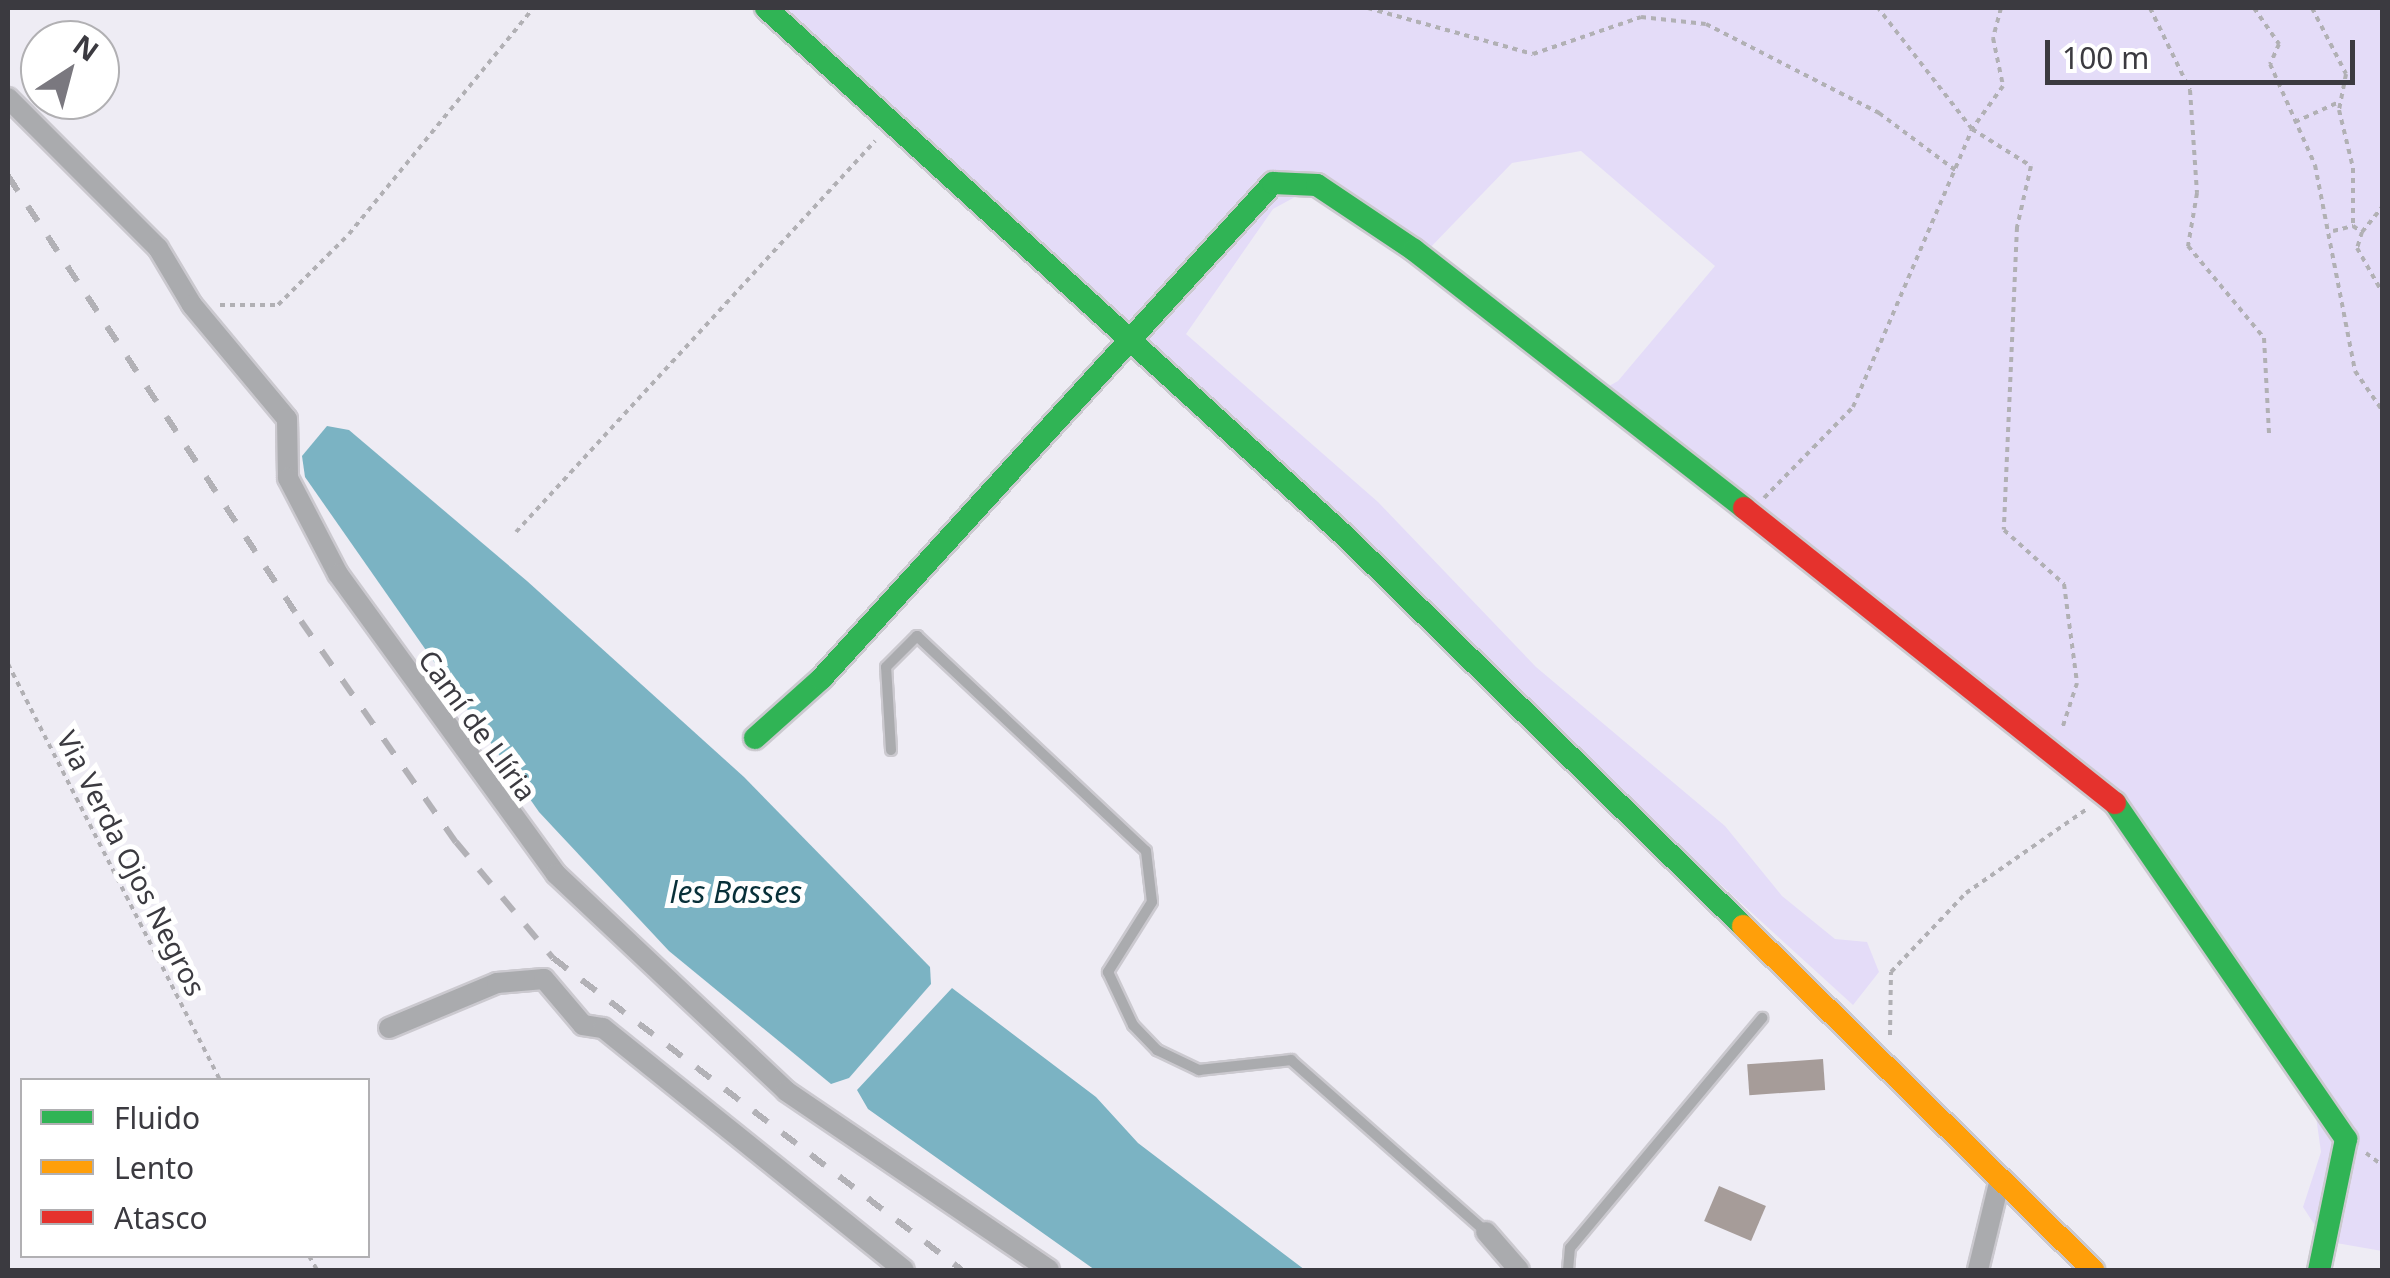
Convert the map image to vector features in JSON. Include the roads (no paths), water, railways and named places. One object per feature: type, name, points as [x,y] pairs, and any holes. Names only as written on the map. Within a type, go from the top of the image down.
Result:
[{"type":"street","points":[[766,8],[889,127],[1460,646],[2093,1270]]},
{"type":"street","name":"Camí de Llíria","points":[[8,98],[158,248],[192,305],[287,419],[288,478],[338,574],[556,874],[786,1091],[1049,1270]]},
{"type":"street","points":[[755,738],[820,679],[1273,183],[1317,185],[1414,250],[1747,516],[2108,794],[2346,1139],[2319,1270]]},
{"type":"street","points":[[389,1028],[497,983],[544,979],[583,1024],[603,1028],[904,1270]]},
{"type":"street","points":[[1978,1270],[2000,1179]]},
{"type":"street","points":[[1486,1232],[1519,1270]]},
{"type":"lane","points":[[891,750],[886,667],[917,636],[1146,851],[1152,902],[1108,972],[1133,1025],[1158,1050],[1199,1070],[1291,1060],[1486,1232]]},
{"type":"lane","points":[[1568,1270],[1570,1248],[1762,1018]]},
{"type":"water","name":"les Basses","points":[[327,426],[349,430],[527,581],[744,777],[930,967],[931,984],[849,1078],[831,1084],[669,951],[539,812],[305,477],[302,456]]},
{"type":"water","points":[[952,988],[1096,1097],[1138,1143],[1305,1270],[1095,1270],[868,1109],[857,1090]]},
{"type":"railway","points":[[8,176],[301,621],[456,842],[553,958],[962,1270]]}]
